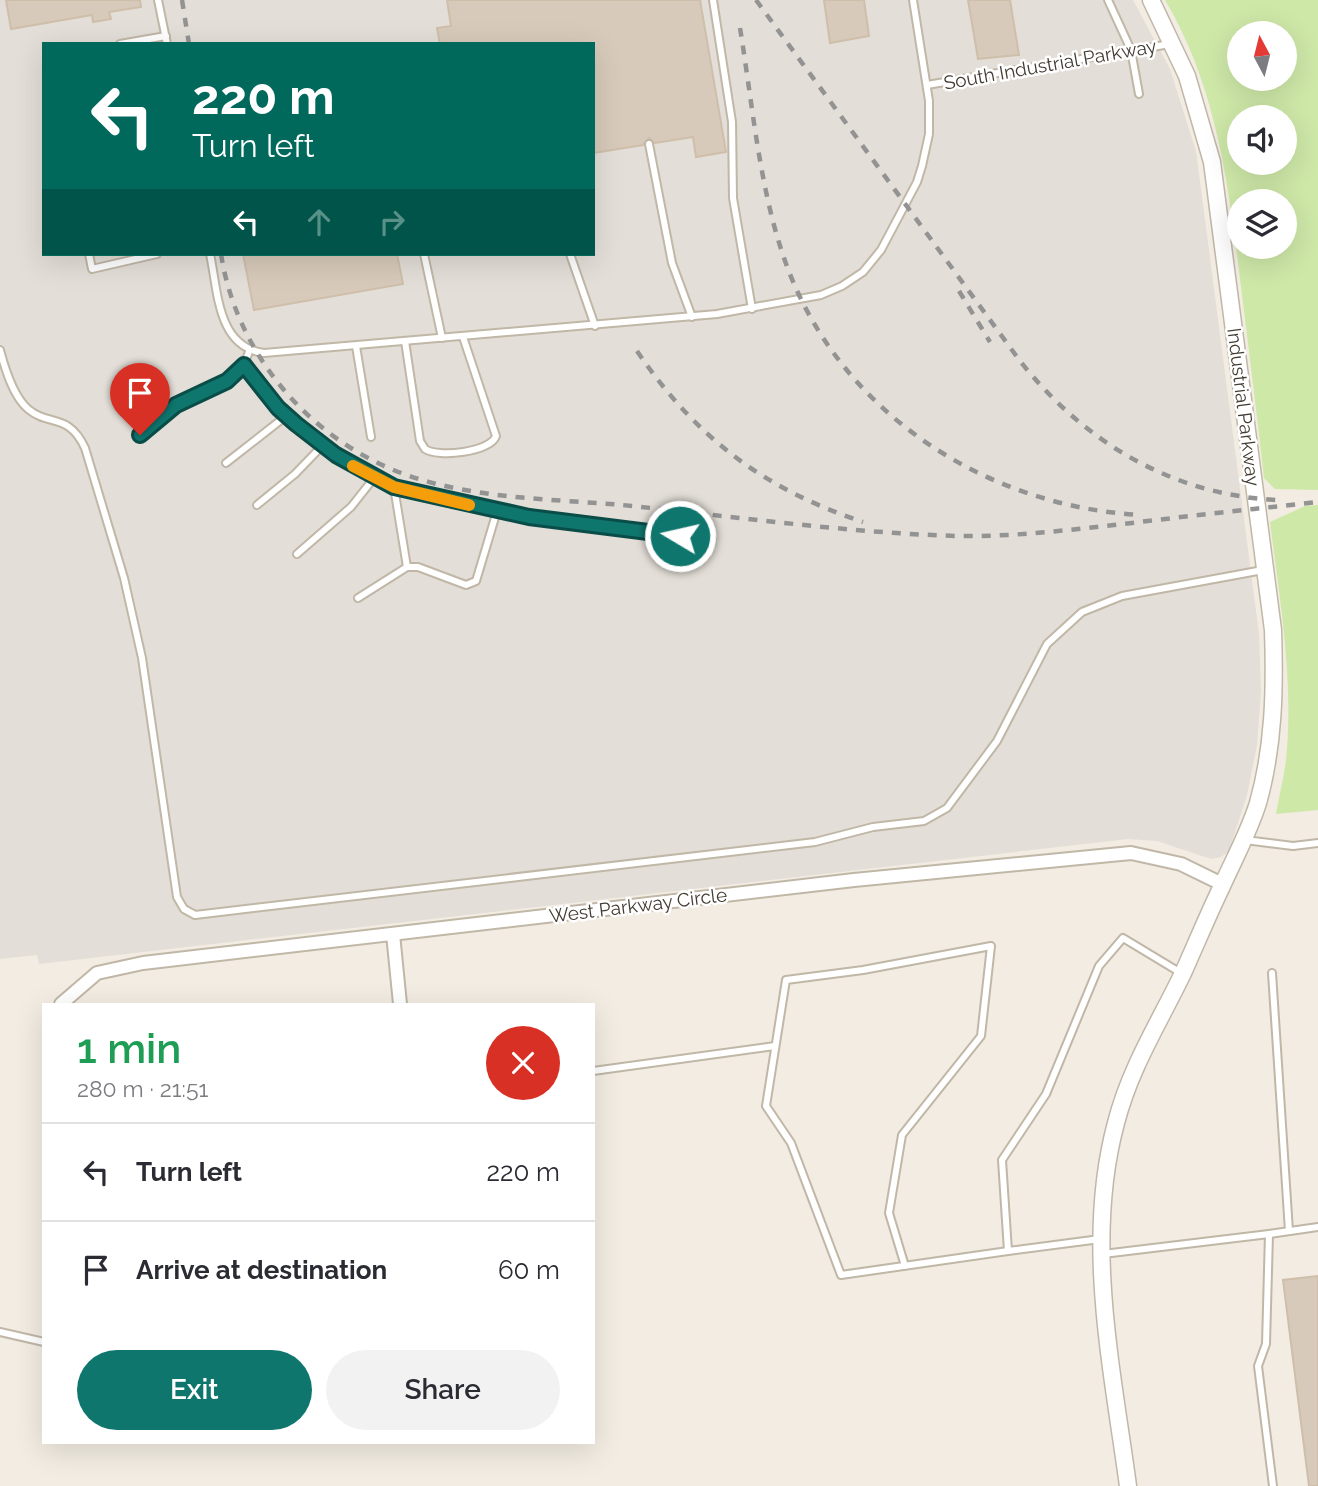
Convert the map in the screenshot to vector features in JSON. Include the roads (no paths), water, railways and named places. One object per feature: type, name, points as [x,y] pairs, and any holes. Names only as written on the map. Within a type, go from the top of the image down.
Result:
[{"type":"street","name":"Industrial Parkway","points":[[1128,1486],[1106,1322],[1101,1247],[1105,1176],[1122,1100],[1140,1053],[1182,974],[1247,832],[1266,770],[1275,686],[1273,629],[1212,162],[1199,109],[1174,43],[1151,0]]},
{"type":"street","name":"West Parkway Circle","points":[[62,1003],[97,974],[143,963],[854,880],[1131,853],[1181,864],[1222,884]]},
{"type":"street","points":[[393,934],[400,1003]]},
{"type":"lane","points":[[144,42],[167,40],[158,0]]},
{"type":"lane","points":[[713,0],[732,122],[733,198],[752,309]]},
{"type":"lane","points":[[210,256],[226,325],[236,340],[250,349],[272,353],[692,317],[752,309],[832,291],[852,281],[873,262],[918,182],[930,118],[913,0]]},
{"type":"lane","points":[[1108,0],[1131,50],[1139,94]]},
{"type":"lane","name":"South Industrial Parkway","points":[[927,85],[1174,43]]},
{"type":"lane","points":[[649,144],[672,263],[692,317]]},
{"type":"lane","points":[[89,256],[92,269],[148,256]]},
{"type":"lane","points":[[424,256],[442,338]]},
{"type":"lane","points":[[571,256],[595,326]]},
{"type":"lane","points":[[405,341],[420,440],[425,449],[438,454],[489,446],[496,436],[463,337]]},
{"type":"lane","points":[[356,346],[371,437]]},
{"type":"lane","points":[[140,435],[176,405],[227,381],[244,365],[250,349]]},
{"type":"lane","points":[[0,350],[24,406],[34,414],[64,423],[85,447],[124,578],[142,658],[177,897],[184,909],[195,915],[805,844],[873,827],[924,821],[947,808],[980,767],[997,741],[1038,658],[1069,621],[1095,605],[1122,596],[1265,569]]},
{"type":"lane","points":[[244,365],[286,416],[323,445],[374,478],[394,487],[497,511],[680,536]]},
{"type":"lane","points":[[226,463],[286,416]]},
{"type":"lane","points":[[257,505],[295,474],[323,445]]},
{"type":"lane","points":[[298,554],[351,507],[374,478]]},
{"type":"lane","points":[[394,487],[407,567]]},
{"type":"lane","points":[[358,598],[407,567],[418,567],[460,584],[476,581],[497,511]]},
{"type":"lane","points":[[1247,832],[1293,846],[1318,843]]},
{"type":"lane","points":[[1008,1251],[1002,1160],[1046,1094],[1099,966],[1123,937],[1182,974]]},
{"type":"lane","points":[[905,1266],[889,1213],[901,1135],[981,1036],[991,946],[863,970],[786,980],[766,1106],[791,1143],[841,1275],[905,1266],[1008,1251],[1269,1234],[1318,1227]]},
{"type":"lane","points":[[1272,973],[1289,1231]]},
{"type":"lane","points":[[595,1071],[775,1046]]},
{"type":"lane","points":[[1269,1234],[1266,1344],[1258,1366],[1273,1486]]},
{"type":"lane","points":[[0,1332],[42,1342]]},
{"type":"railway","points":[[182,0],[189,42]]},
{"type":"railway","points":[[756,0],[1020,361],[1072,416],[1133,459],[1166,475],[1202,488],[1238,496],[1277,500]]},
{"type":"railway","points":[[740,28],[762,170],[774,226],[805,307],[837,357],[875,401],[920,438],[970,469],[1024,492],[1081,507],[1140,515]]},
{"type":"railway","points":[[221,256],[228,287],[255,349],[273,377],[295,402],[320,425],[376,462],[404,474],[465,490],[832,528],[958,536],[1061,531],[1318,502]]},
{"type":"railway","points":[[959,291],[990,342]]},
{"type":"railway","points":[[637,351],[683,410],[735,457],[794,494],[863,522]]}]
